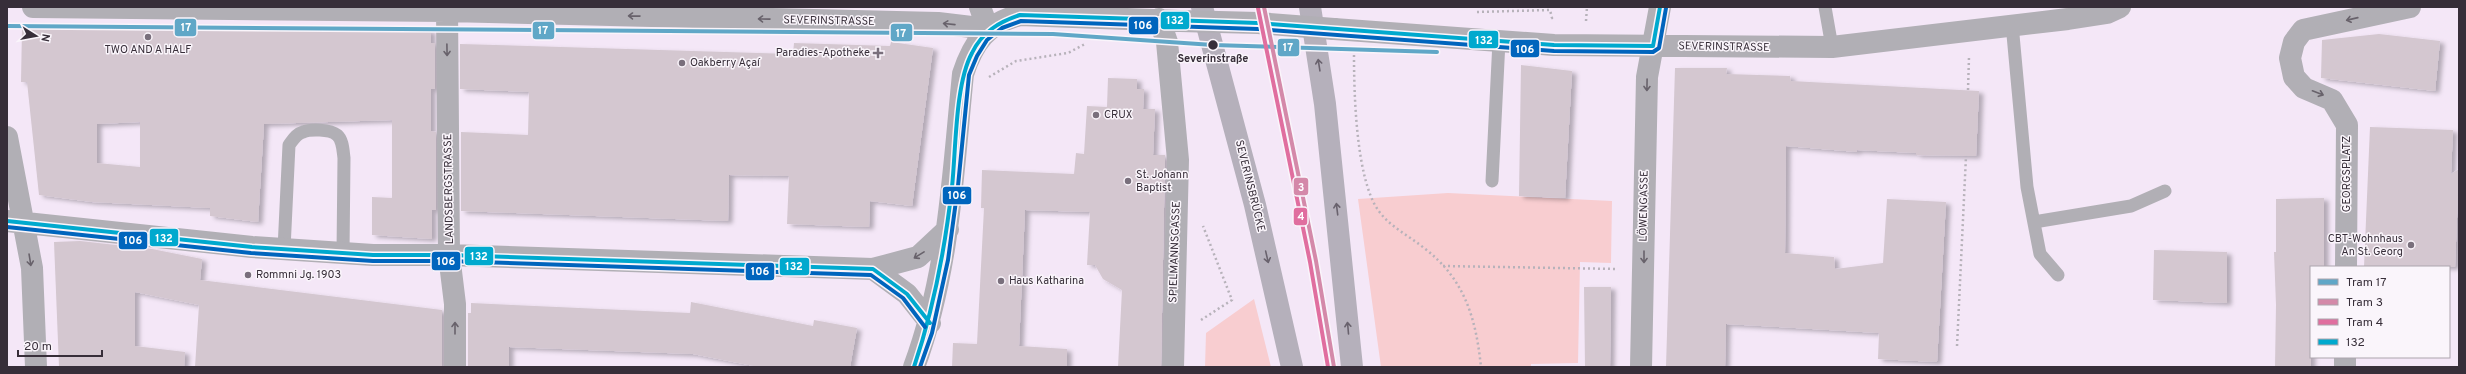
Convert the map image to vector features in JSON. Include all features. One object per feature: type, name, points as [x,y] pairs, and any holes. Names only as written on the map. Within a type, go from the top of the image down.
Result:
[{"type":"main road","name":"SEVERINSBRÜCKE","points":[[1202,7],[1255,205],[1292,367]]},
{"type":"main road","points":[[1310,7],[1325,104],[1352,367]]},
{"type":"street","name":"SEVERINSTRASSE","points":[[33,7],[447,9],[938,23],[988,29],[1006,18],[1020,15],[1258,23],[1498,41],[1653,46],[1832,47],[2107,13],[2120,7]]},
{"type":"street","points":[[914,367],[930,322],[948,229],[963,74],[970,51],[988,29],[980,7]]},
{"type":"street","name":"LÖWENGASSE","points":[[1641,367],[1647,77],[1660,7]]},
{"type":"street","name":"GEORGSPLATZ","points":[[2346,266],[2347,125],[2338,107],[2332,100],[2322,94],[2304,88],[2294,77],[2290,58],[2294,42],[2303,30],[2410,7]]},
{"type":"street","name":"LANDSBERGSTRASSE","points":[[447,9],[449,255],[455,304],[455,367]]},
{"type":"street","name":"SPIELMANNSGASSE","points":[[1159,19],[1166,42],[1178,160],[1173,367]]},
{"type":"street","points":[[7,137],[15,221],[32,268],[36,367]]},
{"type":"street","points":[[15,221],[284,249],[343,253],[873,269],[918,257],[948,229]]},
{"type":"street","points":[[873,269],[907,294],[930,322]]},
{"type":"lane","points":[[1825,7],[1832,47]]},
{"type":"lane","points":[[2012,24],[2027,187],[2040,254],[2058,275]]},
{"type":"lane","points":[[1492,181],[1498,41]]},
{"type":"lane","points":[[284,249],[289,145],[295,136],[303,132],[327,131],[337,135],[342,143],[344,158],[343,253]]},
{"type":"lane","points":[[2034,222],[2132,206],[2165,192]]},
{"type":"path","points":[[1966,30],[1969,57],[1968,90]]},
{"type":"path","points":[[991,77],[1016,62],[1068,53],[1092,41]]},
{"type":"path","points":[[1354,52],[1354,97],[1367,186],[1378,210],[1399,232],[1424,248],[1443,266],[1466,297],[1478,335],[1482,367]]},
{"type":"path","points":[[1957,346],[1966,156]]},
{"type":"path","points":[[1201,219],[1232,300],[1203,318]]},
{"type":"path","points":[[1443,266],[1582,267],[1644,270]]},
{"type":"shaded area","points":[[1448,193],[1612,201],[1611,263],[1580,262],[1578,363],[1531,364],[1531,367],[1381,367],[1358,199]]},
{"type":"shaded area","points":[[1254,299],[1271,367],[1205,367],[1206,333]]},
{"type":"building","points":[[233,26],[246,31],[431,30],[431,43],[435,43],[435,89],[431,89],[431,131],[436,132],[436,210],[432,210],[432,239],[372,235],[372,197],[392,198],[392,120],[264,124],[258,222],[210,216],[210,208],[92,202],[39,195],[27,82],[21,82],[22,29],[217,31]],"holes":[[[140,122],[140,167],[97,163],[97,124]]]},
{"type":"building","points":[[2379,34],[2440,41],[2435,91],[2321,78],[2322,40]]},
{"type":"building","points":[[891,42],[933,48],[912,206],[870,201],[869,227],[787,224],[789,176],[729,175],[728,221],[461,211],[461,132],[528,135],[529,92],[460,89],[460,44],[793,54],[794,43],[890,46]]},
{"type":"building","points":[[1521,65],[1572,71],[1565,198],[1519,196]]},
{"type":"building","points":[[1675,68],[1727,68],[1726,74],[1790,76],[1791,81],[1979,91],[1976,156],[1916,155],[1916,153],[1857,150],[1857,152],[1786,146],[1785,253],[1834,257],[1835,269],[1883,263],[1887,199],[1946,202],[1937,362],[1878,359],[1879,333],[1726,324],[1725,367],[1666,367]]},
{"type":"building","points":[[1108,78],[1137,79],[1137,89],[1144,89],[1143,109],[1155,109],[1153,155],[1165,155],[1161,367],[1118,367],[1122,290],[1103,279],[1095,265],[1087,265],[1090,212],[1025,210],[1019,346],[1067,349],[1067,367],[952,367],[953,343],[977,344],[984,208],[981,208],[982,170],[1074,174],[1076,153],[1084,154],[1087,106],[1107,107]]},
{"type":"building","name":"CBT-Wohnhaus An St. Georg","points":[[2370,127],[2453,130],[2451,174],[2459,169],[2455,267],[2364,266]]},
{"type":"building","points":[[2324,198],[2324,266],[2310,266],[2311,367],[2275,367],[2276,305],[2274,252],[2276,252],[2276,199]]},
{"type":"building","points":[[80,241],[152,249],[202,259],[200,280],[442,310],[442,367],[195,367],[199,305],[135,292],[135,346],[185,352],[184,367],[59,367],[54,242]]},
{"type":"building","points":[[2154,250],[2227,252],[2227,303],[2153,300]]},
{"type":"building","points":[[1584,287],[1611,287],[1610,367],[1585,367]]},
{"type":"building","points":[[691,302],[813,326],[814,320],[857,328],[850,367],[759,367],[693,354],[509,347],[509,367],[468,367],[468,313],[471,313],[471,303],[690,313]]},
{"type":"tram line","name":"3","points":[[1264,7],[1316,261],[1334,367]]},
{"type":"tram line","name":"4","points":[[1258,8],[1310,262],[1328,367]]},
{"type":"tram line","name":"17","points":[[7,26],[1053,34],[1213,45],[1437,52]]},
{"type":"transit line","name":"132","points":[[1653,46],[1660,7]]},
{"type":"transit line","name":"106","points":[[920,367],[932,333],[948,260],[958,186],[969,75],[977,56],[987,40],[1002,28],[1021,21],[1258,29],[1554,51],[1653,52],[1659,48],[1666,8]]},
{"type":"transit line","name":"132","points":[[914,367],[933,300],[946,233],[952,187],[959,99],[966,66],[981,39],[992,29],[1005,21],[1020,15],[1258,23],[1554,45],[1653,46]]},
{"type":"transit line","name":"132","points":[[7,221],[252,247],[373,255],[449,255],[873,269],[907,294],[930,323]]},
{"type":"transit line","name":"106","points":[[7,227],[251,253],[373,261],[449,261],[871,275],[903,298],[925,327]]},
{"type":"place","name":"TWO AND A HALF","points":[[148,37]]},
{"type":"place","name":"Severinstraße","points":[[1213,45]]},
{"type":"place","name":"Paradies-Apotheke","points":[[878,53]]},
{"type":"place","name":"Oakberry Açaí","points":[[682,63]]},
{"type":"place","name":"CRUX","points":[[1096,115]]},
{"type":"place","name":"St. Johann Baptist","points":[[1128,181]]},
{"type":"place","name":"CBT-Wohnhaus An St. Georg","points":[[2411,245]]},
{"type":"place","name":"Rommni Jg. 1903","points":[[248,275]]},
{"type":"place","name":"Haus Katharina","points":[[1001,281]]}]
